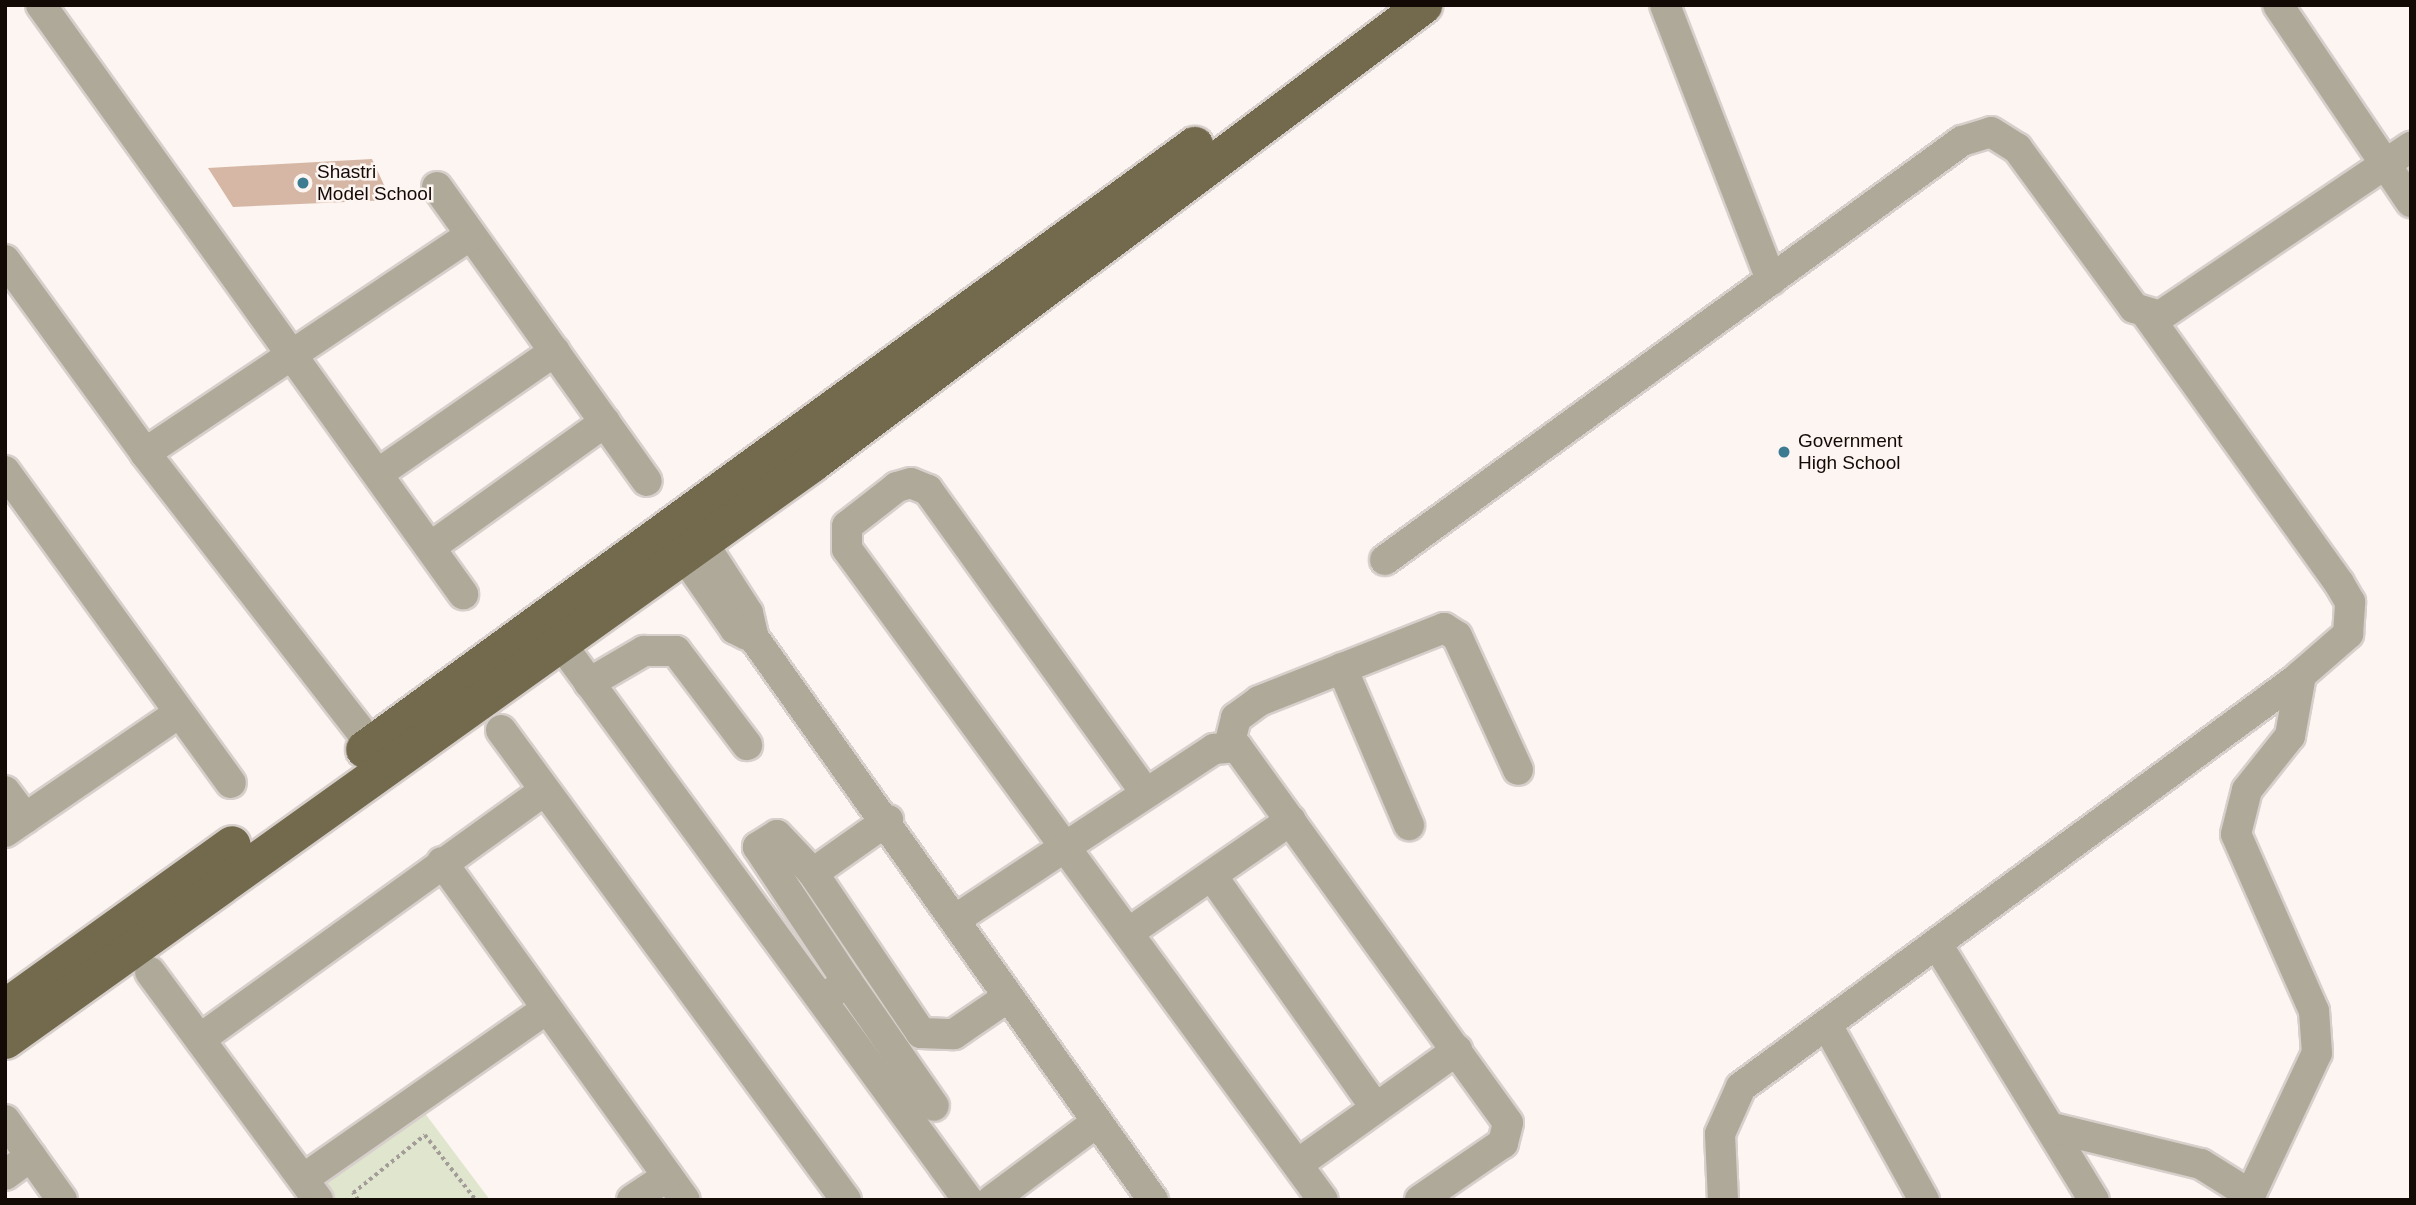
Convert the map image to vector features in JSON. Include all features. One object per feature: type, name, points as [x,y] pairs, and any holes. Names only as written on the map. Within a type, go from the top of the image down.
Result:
[{"type":"main road","points":[[5,1040],[379,754],[559,641],[684,535],[1387,5]]},
{"type":"main road","points":[[5,1007],[379,754],[1423,5]]},
{"type":"street","points":[[41,5],[293,350],[463,594]]},
{"type":"street","points":[[1665,5],[1771,280]]},
{"type":"street","points":[[2278,5],[2411,202]]},
{"type":"street","points":[[1385,560],[1945,152],[1991,132],[2017,148],[2134,308],[2147,315],[2350,602],[2348,634],[2301,675],[1827,1025],[1733,1098],[1720,1134],[1723,1200]]},
{"type":"street","points":[[2147,315],[2174,309],[2411,147]]},
{"type":"street","points":[[437,187],[648,481]]},
{"type":"street","points":[[145,453],[293,350],[471,234]]},
{"type":"street","points":[[5,260],[145,453],[379,754]]},
{"type":"street","points":[[379,473],[555,351]]},
{"type":"street","points":[[432,546],[606,422]]},
{"type":"street","points":[[5,471],[231,783]]},
{"type":"street","points":[[1145,792],[928,490],[911,483],[897,487],[847,526],[847,549],[1323,1200]]},
{"type":"street","points":[[684,535],[748,613],[754,638],[888,820],[1008,996],[1153,1200]]},
{"type":"street","points":[[956,919],[1145,792],[1229,746],[1236,718],[1247,709],[1444,628],[1457,636],[1518,770]]},
{"type":"street","points":[[559,641],[819,1003],[968,1200]]},
{"type":"street","points":[[589,683],[644,651],[677,651],[747,745]]},
{"type":"street","points":[[1342,668],[1409,825]]},
{"type":"street","points":[[2053,1128],[2201,1164],[2248,1197],[2317,1053],[2314,1010],[2236,834],[2247,790],[2290,736],[2301,675]]},
{"type":"street","points":[[5,791],[15,825],[178,713]]},
{"type":"street","points":[[501,730],[543,792],[846,1200]]},
{"type":"street","points":[[1229,746],[1242,751],[1500,1109],[1508,1135],[1420,1200]]},
{"type":"street","points":[[200,1039],[442,862],[543,792]]},
{"type":"street","points":[[813,873],[888,820]]},
{"type":"street","points":[[1128,933],[1291,820]]},
{"type":"street","points":[[934,1106],[761,855],[760,841],[783,839],[813,873],[921,1033],[954,1034],[1008,996]]},
{"type":"street","points":[[442,862],[685,1200]]},
{"type":"street","points":[[1212,876],[1374,1106]]},
{"type":"street","points":[[1937,944],[2053,1128],[2094,1200]]},
{"type":"street","points":[[150,972],[310,1189],[547,1009]]},
{"type":"street","points":[[819,1003],[847,981]]},
{"type":"street","points":[[1827,1025],[1924,1200]]},
{"type":"street","points":[[1298,1164],[1374,1106],[1457,1050]]},
{"type":"street","points":[[5,1121],[62,1200]]},
{"type":"street","points":[[992,1200],[1097,1122]]},
{"type":"street","points":[[5,1175],[31,1156]]},
{"type":"street","points":[[632,1200],[668,1176]]},
{"type":"path","points":[[358,1200],[353,1192],[425,1135],[476,1200]]},
{"type":"green space","points":[[424,1112],[490,1200],[336,1200],[325,1185]]},
{"type":"building","points":[[372,159],[391,200],[233,207],[208,168]]},
{"type":"place","name":"Shastri Model School","points":[[303,183]]},
{"type":"place","name":"Government High School","points":[[1784,452]]}]
